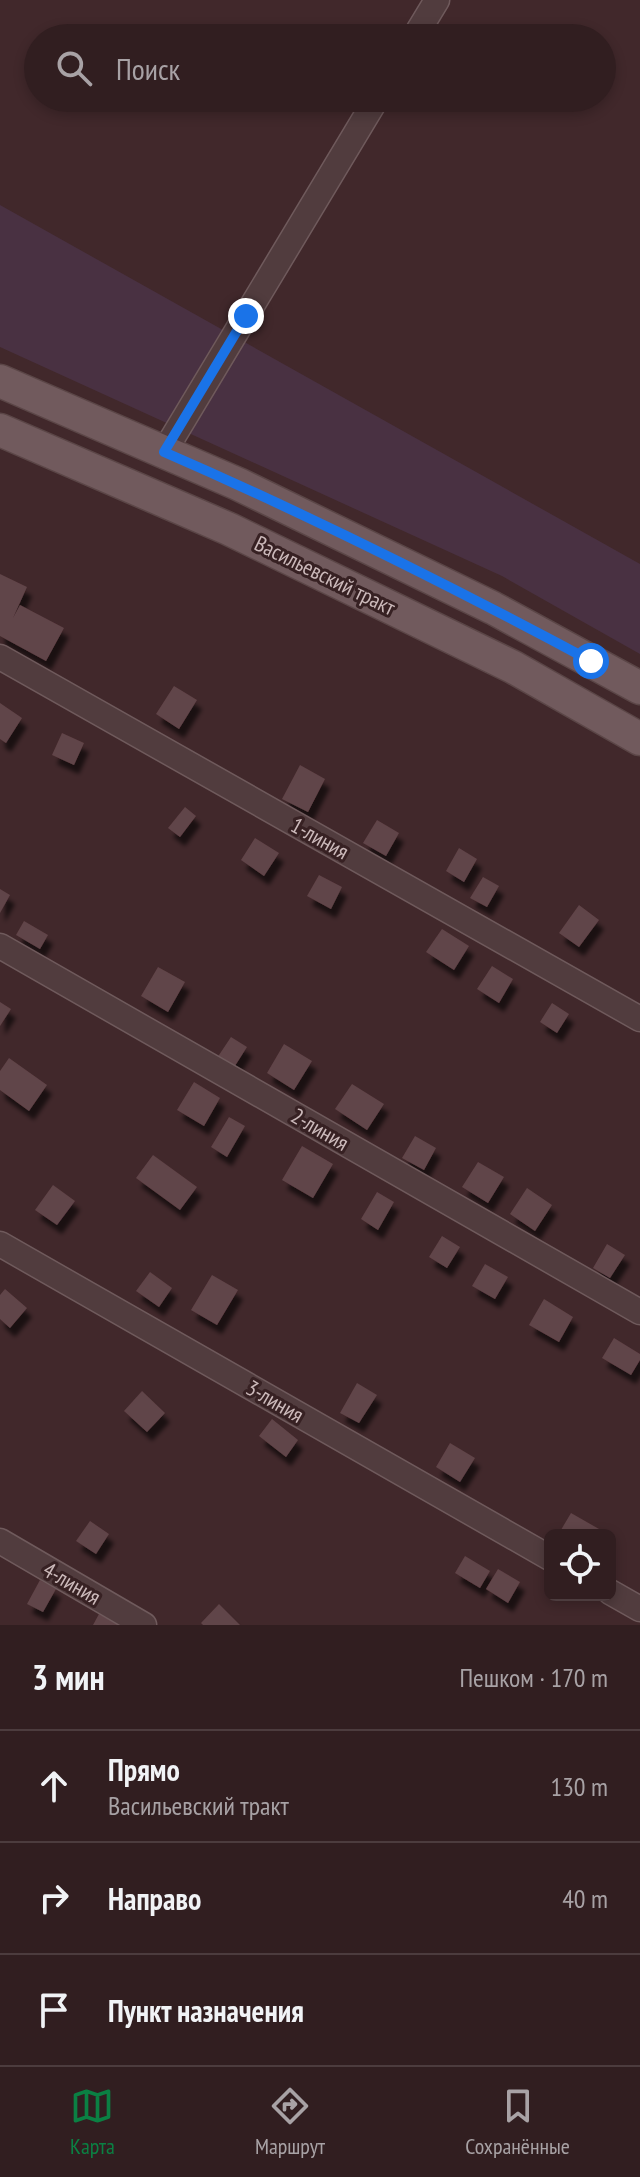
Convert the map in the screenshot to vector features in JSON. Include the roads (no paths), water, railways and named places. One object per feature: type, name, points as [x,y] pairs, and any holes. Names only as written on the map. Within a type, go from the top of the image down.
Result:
[{"type":"main road","name":"Васильевский тракт","points":[[0,381],[238,484],[493,608],[640,688]]},
{"type":"main road","name":"Васильевский тракт","points":[[0,430],[243,536],[513,667],[640,739]]},
{"type":"street","points":[[422,24],[437,0]]},
{"type":"street","points":[[164,452],[369,112]]},
{"type":"street","name":"1-линия","points":[[0,657],[640,1019]]},
{"type":"street","name":"2-линия","points":[[0,946],[640,1312]]},
{"type":"street","name":"3-линия","points":[[0,1244],[544,1555]]},
{"type":"street","name":"4-линия","points":[[0,1541],[144,1625]]},
{"type":"street","points":[[616,1595],[640,1609]]}]
